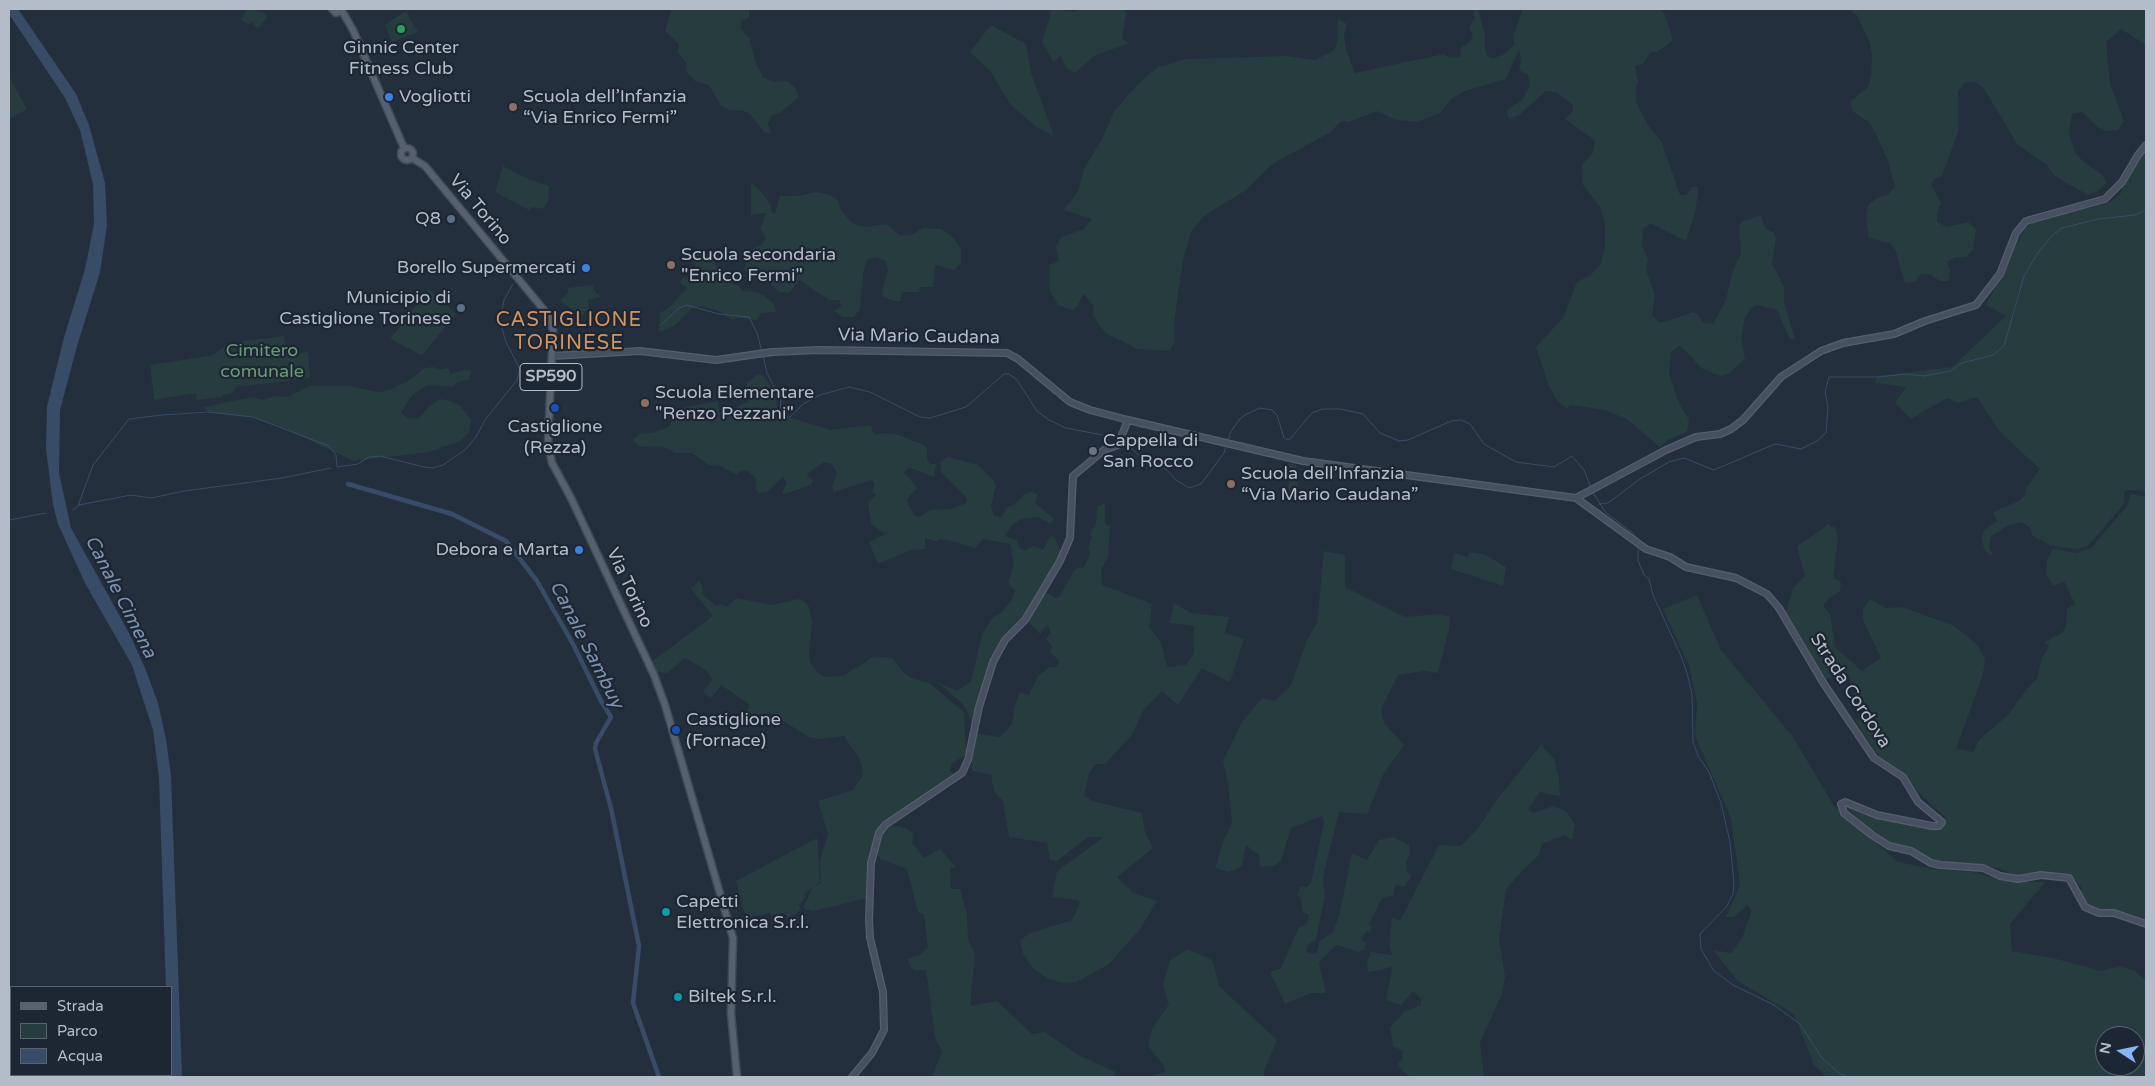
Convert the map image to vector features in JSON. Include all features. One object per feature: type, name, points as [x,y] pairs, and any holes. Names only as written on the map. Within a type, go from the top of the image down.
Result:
[{"type":"main road","name":"SP590","points":[[332,9],[336,13],[343,10]]},
{"type":"main road","name":"Via Torino","points":[[343,10],[404,148],[401,153],[402,158],[407,160],[412,158],[425,166],[549,316],[553,330],[548,443],[552,463],[571,498],[657,683],[665,705],[732,931],[734,947],[731,1013],[737,1077]]},
{"type":"main road","points":[[1576,498],[1666,450],[1696,437],[1720,434],[1731,429],[1743,420],[1781,377],[1821,351],[1843,343],[1894,334],[1925,321],[1976,304],[2000,274],[2016,233],[2026,221],[2105,199],[2122,182],[2146,145]]},
{"type":"main road","name":"Via Mario Caudana","points":[[552,356],[640,351],[716,360],[772,352],[820,350],[1007,353],[1018,359],[1070,402],[1090,410],[1128,420],[1303,462],[1576,498]]},
{"type":"main road","points":[[852,1077],[872,1053],[884,1030],[883,992],[869,931],[871,863],[876,841],[886,826],[962,773],[968,760],[979,707],[994,662],[1005,640],[1024,620],[1040,595],[1060,561],[1070,538],[1073,476],[1104,450],[1118,445],[1128,420]]},
{"type":"main road","name":"Strada Cordova","points":[[1576,498],[1638,545],[1670,557],[1686,566],[1736,578],[1767,594],[1779,608],[1824,684],[1874,758],[1903,777],[1918,802],[1942,822],[1939,826],[1932,826],[1877,815],[1845,802],[1841,804],[1844,812],[1872,835],[1889,846],[1911,852],[1931,863],[1940,865],[1983,868],[2000,876],[2018,880],[2041,875],[2069,878],[2085,907],[2100,913],[2114,913],[2146,924]]},
{"type":"green space","points":[[247,9],[254,9],[266,14],[267,18],[258,28],[253,25],[254,21],[248,24],[241,20]]},
{"type":"green space","points":[[672,9],[749,10],[749,18],[741,21],[741,28],[749,38],[756,63],[763,77],[773,82],[788,81],[795,88],[799,97],[781,112],[772,115],[768,124],[771,134],[764,132],[750,114],[721,106],[709,85],[695,81],[685,70],[687,63],[678,53],[679,44],[665,31]]},
{"type":"green space","points":[[1052,9],[1075,12],[1079,9],[1123,9],[1126,12],[1122,39],[1129,43],[1094,56],[1075,73],[1066,68],[1060,55],[1054,63],[1042,42]]},
{"type":"green space","points":[[1473,9],[1478,9],[1485,35],[1487,56],[1493,58],[1503,55],[1514,45],[1514,34],[1523,9],[1661,9],[1665,15],[1673,40],[1657,52],[1651,52],[1643,64],[1635,66],[1638,82],[1636,86],[1636,102],[1648,125],[1661,141],[1680,195],[1686,195],[1692,187],[1698,187],[1698,192],[1695,213],[1686,241],[1650,223],[1643,229],[1642,245],[1648,259],[1646,270],[1655,295],[1652,315],[1660,322],[1665,322],[1693,312],[1698,314],[1703,323],[1713,324],[1726,300],[1732,273],[1741,253],[1739,227],[1741,222],[1761,215],[1765,228],[1774,233],[1776,238],[1772,263],[1784,287],[1784,302],[1795,339],[1790,339],[1777,310],[1757,305],[1751,308],[1745,318],[1741,337],[1745,359],[1730,373],[1720,376],[1701,368],[1679,346],[1671,352],[1669,373],[1679,403],[1689,420],[1687,432],[1668,440],[1660,447],[1628,420],[1605,410],[1570,405],[1567,409],[1558,402],[1549,386],[1536,347],[1563,318],[1577,282],[1591,275],[1601,263],[1605,247],[1605,223],[1600,207],[1583,185],[1582,164],[1593,153],[1595,142],[1565,119],[1573,111],[1573,105],[1556,92],[1546,91],[1519,115],[1510,119],[1507,115],[1508,109],[1522,100],[1530,86],[1528,75],[1519,70],[1521,59],[1519,49],[1506,79],[1465,91],[1451,99],[1440,113],[1417,122],[1396,120],[1377,111],[1348,122],[1342,121],[1329,133],[1272,164],[1246,190],[1204,216],[1191,232],[1183,260],[1174,322],[1174,342],[1170,351],[1138,349],[1105,333],[1093,315],[1094,307],[1084,294],[1074,311],[1058,305],[1050,291],[1050,265],[1059,261],[1056,246],[1061,237],[1084,229],[1092,219],[1064,210],[1078,191],[1084,169],[1102,139],[1115,110],[1142,80],[1158,67],[1186,59],[1287,56],[1315,60],[1334,50],[1338,40],[1338,19],[1347,24],[1344,36],[1346,49],[1355,73],[1444,54],[1449,58],[1460,57],[1461,48],[1470,42],[1473,34],[1469,29],[1475,17]]},
{"type":"green space","points":[[1849,9],[2146,9],[2146,45],[2121,29],[2106,42],[2110,83],[2124,121],[2118,130],[2107,131],[2098,127],[2082,112],[2072,114],[2069,134],[2076,154],[2101,174],[2107,182],[2097,192],[2088,195],[2061,180],[2053,174],[2047,165],[2017,144],[1983,87],[1974,82],[1964,83],[1958,92],[1958,132],[1942,176],[1934,179],[1931,185],[1941,203],[1937,212],[1937,222],[1947,227],[1968,222],[1976,229],[1973,249],[1966,257],[1956,257],[1947,262],[1950,271],[1949,281],[1940,281],[1931,275],[1921,274],[1915,282],[1905,283],[1896,252],[1890,243],[1869,238],[1866,216],[1868,205],[1877,198],[1887,195],[1895,187],[1888,161],[1875,132],[1869,122],[1852,111],[1851,101],[1868,87],[1871,76],[1872,55],[1870,44],[1857,15]]},
{"type":"green space","name":"Ginnic Center Fitness Club","points":[[406,11],[418,32],[392,42],[385,25]]},
{"type":"green space","points":[[991,25],[1026,44],[1031,73],[1054,136],[1036,127],[1010,104],[991,72],[970,52]]},
{"type":"green space","points":[[9,77],[27,109],[9,119]]},
{"type":"green space","points":[[2146,150],[2146,491],[2128,490],[2124,492],[2124,504],[2088,546],[2075,549],[2050,545],[2033,536],[2030,528],[2021,522],[2007,526],[1991,536],[1989,547],[1993,554],[1989,555],[1984,549],[1982,538],[1984,530],[1997,521],[1993,512],[2019,501],[2026,494],[2026,488],[2040,469],[2000,432],[1977,397],[1959,403],[1947,398],[1911,419],[1895,403],[1906,387],[1875,383],[1877,376],[1952,367],[2006,316],[1986,305],[2024,230],[2031,223],[2108,203],[2116,198],[2121,193],[2122,187]]},
{"type":"green space","points":[[503,166],[528,179],[549,186],[548,201],[543,209],[532,207],[529,210],[495,192]]},
{"type":"green space","points":[[751,183],[760,190],[775,214],[780,196],[798,196],[816,192],[830,195],[838,200],[841,210],[852,223],[864,227],[886,224],[900,235],[910,236],[923,228],[941,229],[953,237],[961,249],[961,263],[954,270],[935,265],[933,287],[920,287],[919,292],[902,292],[900,301],[893,301],[884,297],[882,291],[888,270],[886,261],[875,257],[867,260],[863,274],[860,309],[854,317],[843,317],[834,311],[842,306],[839,300],[829,300],[799,280],[789,293],[779,292],[772,285],[767,273],[750,281],[745,269],[747,257],[751,250],[762,244],[766,238],[760,229],[766,213],[751,215]]},
{"type":"green space","points":[[695,254],[709,254],[718,269],[720,279],[739,286],[744,292],[752,291],[763,295],[775,305],[776,312],[761,313],[757,320],[738,318],[732,320],[718,311],[701,306],[691,309],[674,326],[659,332],[660,313],[670,307],[687,288],[680,283],[683,277],[694,279],[699,271],[690,257]]},
{"type":"green space","points":[[592,285],[596,293],[602,297],[588,300],[589,308],[582,316],[560,301],[568,293],[568,288]]},
{"type":"green space","points":[[429,289],[456,314],[422,355],[390,339]]},
{"type":"green space","name":"Cimitero comunale","points":[[284,336],[286,355],[308,352],[310,378],[237,387],[232,393],[222,395],[222,397],[197,400],[196,393],[154,400],[150,365],[213,355],[229,343]]},
{"type":"green space","points":[[434,367],[439,370],[448,368],[451,374],[464,370],[471,371],[470,379],[458,382],[452,387],[428,385],[413,394],[401,413],[408,418],[418,419],[430,405],[440,399],[451,401],[461,407],[471,420],[469,432],[460,441],[429,452],[354,461],[279,426],[253,417],[208,412],[204,407],[252,397],[264,400],[274,396],[288,397],[309,386],[349,386],[378,392],[387,391],[408,381],[425,368]]},
{"type":"green space","points":[[758,374],[763,376],[775,392],[778,414],[782,417],[792,418],[831,430],[871,425],[874,435],[884,433],[899,435],[924,445],[927,449],[927,460],[930,464],[936,464],[934,477],[909,468],[904,472],[917,488],[907,501],[914,515],[918,517],[931,510],[951,509],[966,503],[967,498],[941,472],[940,462],[948,457],[978,465],[993,480],[996,485],[991,506],[994,516],[1001,517],[1008,507],[1017,503],[1023,495],[1030,492],[1037,494],[1035,503],[1053,518],[1052,523],[1038,517],[1022,519],[1012,525],[1005,536],[1017,540],[1019,547],[1023,551],[1034,546],[1043,550],[1050,537],[1054,536],[1061,552],[1033,603],[1021,620],[1000,642],[990,665],[973,726],[969,714],[962,703],[936,681],[957,691],[971,682],[982,635],[992,618],[1002,612],[1012,600],[1015,591],[1008,582],[1014,564],[1010,544],[983,539],[975,548],[947,540],[939,539],[938,542],[925,538],[925,549],[911,550],[878,564],[869,542],[890,532],[884,533],[871,524],[868,503],[876,495],[872,491],[875,484],[872,480],[834,492],[832,487],[837,473],[832,464],[824,462],[807,474],[813,480],[811,485],[784,494],[782,492],[787,483],[783,477],[767,492],[759,493],[756,489],[756,478],[748,471],[743,470],[736,474],[720,466],[709,465],[692,453],[676,453],[661,446],[640,447],[632,440],[640,434],[656,432],[670,426],[675,412],[686,407],[718,401],[719,411],[728,416],[738,406],[748,402],[747,383]]},
{"type":"green space","points":[[1288,463],[1296,465],[1299,497],[1289,492]]},
{"type":"green space","points":[[2131,494],[2146,497],[2146,920],[2127,913],[2094,909],[2086,905],[2079,891],[2082,889],[2080,885],[2076,886],[2070,876],[2043,873],[2016,876],[1998,868],[1971,863],[1952,866],[1892,844],[1870,830],[1848,809],[1850,805],[1868,815],[1931,828],[1941,828],[1946,822],[1945,817],[1912,786],[1904,773],[1883,761],[1873,748],[1856,722],[1864,713],[1853,694],[1857,689],[1846,673],[1826,679],[1786,612],[1793,588],[1805,576],[1797,546],[1823,529],[1827,524],[1836,528],[1838,539],[1833,578],[1841,582],[1840,591],[1829,598],[1823,606],[1830,614],[1835,647],[1862,671],[1881,658],[1863,620],[1863,609],[1870,599],[1886,608],[1902,607],[1952,625],[1966,635],[1978,646],[1985,660],[1983,674],[1956,749],[1973,752],[1980,739],[2008,715],[2030,685],[2037,679],[2041,660],[2049,646],[2045,642],[2062,633],[2066,626],[2067,609],[2075,604],[2064,581],[2053,586],[2046,573],[2047,560],[2053,549],[2076,553],[2091,548],[2127,506]]},
{"type":"green space","points":[[1105,503],[1105,524],[1110,526],[1108,558],[1101,569],[1102,585],[1152,604],[1149,627],[1161,643],[1167,667],[1186,665],[1194,653],[1194,626],[1170,623],[1174,603],[1191,613],[1229,617],[1225,633],[1244,639],[1230,682],[1202,668],[1178,705],[1162,691],[1144,709],[1131,736],[1105,764],[1096,764],[1089,773],[1084,795],[1092,801],[1142,813],[1145,832],[1153,848],[1117,877],[1132,892],[1157,901],[1140,929],[1108,965],[1076,982],[1062,983],[1047,978],[1034,969],[1023,954],[1020,941],[1028,934],[1072,920],[1080,903],[1077,900],[1052,897],[1057,871],[1104,837],[1088,837],[1057,861],[1050,860],[1047,843],[1009,837],[1003,801],[994,792],[991,775],[972,771],[972,758],[977,734],[1000,737],[1012,724],[1015,704],[1020,693],[1029,695],[1038,676],[1050,667],[1057,667],[1059,661],[1050,652],[1052,646],[1046,639],[1051,632],[1047,624],[1040,634],[1028,621],[1045,592],[1058,599],[1075,569],[1084,567],[1090,554],[1088,549],[1092,537],[1090,534],[1096,524],[1097,507]]},
{"type":"green space","points":[[1324,551],[1345,555],[1345,587],[1405,617],[1439,614],[1450,617],[1449,629],[1438,673],[1424,671],[1398,675],[1381,709],[1384,723],[1404,745],[1383,775],[1367,814],[1339,812],[1323,877],[1325,896],[1316,939],[1307,946],[1306,952],[1316,954],[1320,941],[1333,932],[1339,916],[1352,853],[1367,860],[1379,840],[1393,837],[1409,845],[1410,854],[1406,862],[1407,873],[1412,875],[1404,887],[1398,885],[1394,887],[1394,895],[1382,898],[1369,924],[1372,927],[1370,932],[1366,931],[1361,940],[1366,943],[1364,950],[1359,952],[1337,945],[1319,963],[1326,993],[1311,993],[1285,1004],[1270,972],[1281,968],[1299,927],[1307,924],[1309,915],[1303,912],[1301,899],[1297,894],[1301,886],[1307,887],[1311,883],[1324,822],[1322,816],[1291,828],[1281,860],[1274,866],[1260,867],[1259,855],[1246,845],[1242,866],[1229,872],[1215,868],[1223,842],[1232,823],[1228,785],[1223,761],[1242,722],[1262,698],[1275,701],[1291,685],[1307,640],[1317,623]]},
{"type":"green space","points":[[1469,552],[1484,554],[1506,567],[1503,586],[1451,569],[1454,553],[1468,557]]},
{"type":"green space","points":[[699,580],[703,587],[703,595],[716,606],[722,604],[726,607],[737,598],[771,605],[798,599],[804,601],[809,607],[812,622],[809,656],[811,664],[817,672],[825,677],[843,676],[872,658],[886,657],[893,659],[904,673],[912,678],[929,683],[964,712],[966,751],[964,756],[951,764],[950,771],[957,776],[884,824],[876,832],[867,873],[867,898],[813,911],[803,908],[812,888],[821,883],[820,860],[828,834],[818,801],[853,790],[862,777],[859,758],[844,736],[822,739],[809,737],[769,712],[762,727],[744,716],[750,705],[721,685],[711,698],[703,692],[712,679],[707,671],[685,658],[667,673],[652,671],[651,662],[713,616],[691,589]]},
{"type":"green space","points":[[1697,595],[1721,650],[1793,737],[1834,806],[1898,862],[1932,869],[1972,872],[2010,882],[2045,882],[2010,924],[2012,951],[2053,958],[2101,971],[2120,966],[2135,971],[2146,981],[2146,1077],[1827,1077],[1814,1065],[1794,1014],[1738,981],[1713,950],[1731,953],[1742,938],[1752,910],[1747,905],[1734,917],[1726,917],[1740,885],[1731,818],[1695,736],[1697,703],[1689,666],[1663,609]]},
{"type":"green space","points":[[1541,745],[1554,759],[1559,778],[1560,796],[1540,792],[1528,809],[1533,813],[1554,806],[1567,812],[1575,825],[1572,840],[1564,835],[1542,844],[1538,856],[1518,875],[1506,890],[1499,938],[1505,977],[1502,994],[1480,1042],[1484,1077],[1411,1077],[1402,1071],[1398,1063],[1402,1060],[1403,1051],[1393,1046],[1390,1027],[1404,1012],[1421,1005],[1421,999],[1413,991],[1401,1005],[1386,1000],[1392,967],[1368,972],[1367,962],[1371,952],[1392,955],[1389,946],[1392,917],[1400,921],[1439,845],[1461,846],[1478,828],[1499,797]]},
{"type":"green space","points":[[900,826],[914,833],[912,843],[924,858],[940,849],[956,867],[950,868],[951,889],[960,889],[967,914],[968,939],[975,954],[970,1006],[997,1001],[1032,1034],[1045,1032],[1078,1055],[1116,1072],[1113,1077],[932,1077],[942,1051],[935,1038],[926,970],[915,970],[910,967],[908,959],[921,954],[928,947],[924,914],[918,912],[907,869],[881,859],[876,854],[878,841],[886,827]]},
{"type":"green space","points":[[817,838],[820,882],[804,894],[806,898],[799,905],[801,910],[788,918],[785,913],[772,915],[770,913],[746,918],[736,881]]},
{"type":"green space","points":[[1188,949],[1212,960],[1220,987],[1277,1040],[1264,1071],[1264,1077],[1148,1077],[1165,1072],[1164,1066],[1148,1046],[1152,1029],[1169,1004],[1163,985],[1170,960]]},
{"type":"water","points":[[9,9],[18,9],[76,94],[89,125],[105,183],[107,225],[100,272],[60,410],[59,473],[71,528],[129,633],[145,668],[158,703],[166,739],[171,776],[182,1077],[170,1077],[172,1076],[172,986],[166,986],[159,777],[153,730],[132,665],[86,585],[58,524],[53,505],[46,449],[47,407],[63,341],[85,269],[94,224],[93,184],[80,130],[65,98],[9,14]]},
{"type":"waterway","points":[[2146,170],[2146,179]]},
{"type":"waterway","points":[[1599,504],[1608,503],[1640,479],[1669,462],[1684,458],[1714,470],[1775,444],[1801,449],[1817,441],[1826,433],[1828,406],[1825,392],[1829,377],[1879,377],[1905,374],[1924,376],[1951,371],[1962,363],[1993,355],[2004,346],[2024,276],[2037,254],[2052,236],[2062,228],[2098,219],[2135,215],[2146,210]]},
{"type":"waterway","points":[[73,510],[78,506],[93,465],[129,419],[208,412],[253,417],[329,446],[336,455],[337,467],[358,464],[369,457],[380,456],[424,467],[433,468],[443,465],[466,449],[476,437],[485,420],[517,380],[520,369],[506,342],[500,322],[504,300],[513,284]]},
{"type":"waterway","points":[[661,325],[679,308],[687,305],[719,314],[749,317],[757,333],[762,352]]},
{"type":"waterway","points":[[763,355],[767,373],[781,400],[780,415],[784,417],[790,417],[803,404],[820,395],[849,387],[870,392],[920,417],[930,418],[966,407],[1004,374],[1009,374],[1017,380],[1037,411],[1049,420],[1066,428],[1118,438]]},
{"type":"waterway","points":[[1228,442],[1230,433],[1239,420],[1260,408],[1272,410],[1277,415],[1284,438],[1289,440],[1312,413],[1322,409],[1340,409],[1363,414],[1380,433],[1399,441],[1408,440],[1451,421],[1461,420],[1470,424],[1484,444],[1516,462],[1554,467],[1572,456],[1584,470],[1591,488]]},
{"type":"waterway","points":[[1122,440],[1140,456],[1167,470],[1176,480],[1189,488],[1201,484],[1224,453],[1226,446]]},
{"type":"waterway","points":[[79,505],[131,495],[151,498],[184,491],[282,478],[331,468]]},
{"type":"waterway","name":"Canale Sambuy","points":[[348,484],[452,514],[506,541],[537,581],[573,644],[611,717],[596,743],[595,749],[611,808],[639,946],[633,1003],[659,1077]]},
{"type":"waterway","points":[[1592,491],[1606,513],[1633,533],[1638,540]]},
{"type":"waterway","points":[[9,520],[46,513]]},
{"type":"waterway","points":[[1638,547],[1638,561],[1644,575],[1649,579],[1653,595],[1687,673],[1692,694],[1693,742],[1698,756],[1709,772],[1721,803],[1730,842],[1734,883],[1733,894],[1727,906],[1700,934],[1701,949],[1714,971],[1733,985],[1774,1005],[1800,1024],[1822,1058],[1839,1073],[1848,1077]]},
{"type":"place","name":"Ginnic Center Fitness Club","points":[[401,29]]},
{"type":"place","name":"Vogliotti","points":[[389,97]]},
{"type":"place","name":"Scuola dell’Infanzia “Via Enrico Fermi”","points":[[513,107]]},
{"type":"place","name":"Q8","points":[[451,219]]},
{"type":"place","name":"Scuola secondaria \"Enrico Fermi\"","points":[[671,265]]},
{"type":"place","name":"Borello Supermercati","points":[[586,268]]},
{"type":"place","name":"Municipio di Castiglione Torinese","points":[[461,308]]},
{"type":"place","name":"Scuola Elementare \"Renzo Pezzani\"","points":[[645,403]]},
{"type":"place","name":"Castiglione (Rezza)","points":[[555,408]]},
{"type":"place","name":"Cappella di San Rocco","points":[[1093,451]]},
{"type":"place","name":"Scuola dell’Infanzia “Via Mario Caudana”","points":[[1231,484]]},
{"type":"place","name":"Debora e Marta","points":[[579,550]]},
{"type":"place","name":"Castiglione (Fornace)","points":[[676,730]]},
{"type":"place","name":"Capetti Elettronica S.r.l.","points":[[666,912]]},
{"type":"place","name":"Biltek S.r.l.","points":[[678,997]]},
{"type":"district","name":"CASTIGLIONE TORINESE","points":[[569,332]]},
{"type":"water label","name":"Canale Cimena","points":[[120,597]]}]
